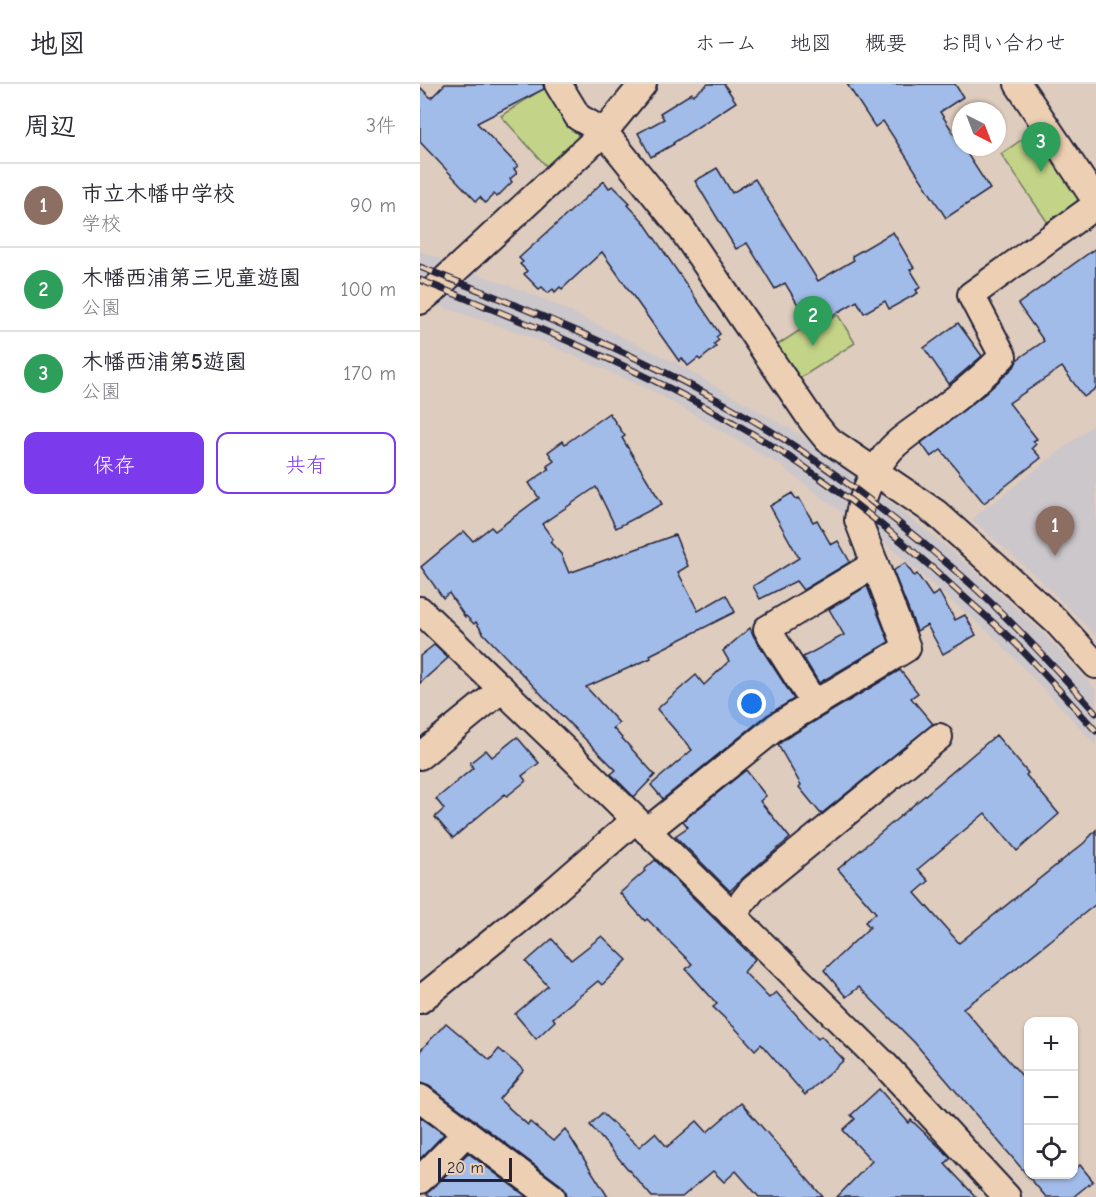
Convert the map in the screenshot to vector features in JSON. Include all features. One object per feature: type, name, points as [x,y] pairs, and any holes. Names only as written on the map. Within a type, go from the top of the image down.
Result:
[{"type":"street","points":[[558,84],[578,117],[604,132],[679,225],[813,422],[827,439],[936,513],[1056,621],[1096,665]]},
{"type":"street","points":[[420,301],[604,132],[643,84]]},
{"type":"street","points":[[420,1000],[540,903],[776,727],[907,648],[858,520],[860,508],[874,471],[892,448],[953,402],[1002,356],[971,296],[1096,203],[1018,84]]},
{"type":"street","points":[[814,703],[767,629],[875,564]]},
{"type":"street","points":[[420,610],[885,1065],[1007,1197]]},
{"type":"street","points":[[420,756],[502,689]]},
{"type":"street","points":[[732,915],[753,889],[939,737]]},
{"type":"street","points":[[420,1098],[552,1197]]},
{"type":"street","points":[[420,1179],[466,1133]]},
{"type":"shaded area","points":[[420,251],[446,261],[420,292]]},
{"type":"shaded area","points":[[473,272],[544,299],[676,363],[802,436],[864,484],[848,517],[781,466],[657,393],[534,338],[437,305]]},
{"type":"shaded area","points":[[1096,423],[1096,636],[1054,593],[972,519]]},
{"type":"shaded area","points":[[875,490],[953,552],[1039,629],[1096,690],[1096,746],[991,634],[861,521]]},
{"type":"green space","points":[[548,85],[576,127],[579,142],[548,168],[501,116]]},
{"type":"green space","points":[[1040,127],[1079,191],[1076,209],[1050,226],[1002,156],[1006,156],[1006,151]]},
{"type":"green space","points":[[838,315],[855,343],[794,382],[771,349],[808,325],[818,326]]},
{"type":"building","points":[[445,84],[543,84],[544,89],[477,123],[518,166],[514,169],[517,173],[510,179],[512,182],[497,197],[494,194],[485,203],[480,197],[476,201],[420,142],[420,87],[431,98]]},
{"type":"building","points":[[708,84],[724,84],[736,102],[651,157],[638,133],[664,119],[660,113]]},
{"type":"building","points":[[847,84],[955,84],[963,97],[952,102],[940,112],[952,130],[952,156],[969,156],[990,189],[946,218],[883,121],[875,127]]},
{"type":"building","points":[[717,168],[732,193],[755,179],[818,281],[854,260],[852,256],[893,232],[914,268],[910,269],[921,287],[916,290],[918,293],[889,309],[885,301],[864,313],[857,301],[812,328],[785,283],[775,289],[747,243],[736,249],[695,181]]},
{"type":"building","points":[[604,181],[609,188],[613,186],[630,203],[628,205],[643,221],[720,334],[716,337],[719,340],[714,344],[716,347],[688,366],[682,358],[679,361],[602,252],[562,289],[560,287],[555,292],[553,289],[548,293],[542,287],[539,289],[524,274],[527,271],[520,264],[523,262],[519,258]]},
{"type":"building","points":[[1096,248],[1096,388],[1084,397],[1062,367],[1009,403],[1037,439],[1033,441],[1036,444],[1032,448],[1041,458],[984,503],[941,450],[931,457],[921,443],[986,393],[1014,367],[1018,359],[1044,341],[1018,304]]},
{"type":"building","points":[[958,323],[982,356],[949,384],[924,348]]},
{"type":"building","points":[[609,413],[625,436],[622,438],[662,504],[616,528],[596,487],[542,524],[553,539],[550,542],[561,554],[569,573],[675,535],[688,566],[678,572],[698,611],[726,595],[735,612],[650,655],[651,658],[586,687],[619,723],[613,728],[655,775],[634,797],[611,774],[616,770],[483,633],[476,622],[474,624],[465,617],[449,593],[443,598],[421,567],[464,531],[473,541],[491,527],[495,531],[539,498],[529,483],[549,469],[547,466],[554,461],[548,452],[563,441],[565,444]]},
{"type":"building","points":[[792,493],[796,499],[799,498],[813,522],[817,520],[831,545],[838,541],[850,562],[803,590],[796,581],[760,599],[753,586],[799,558],[770,506]]},
{"type":"building","points":[[905,563],[914,576],[917,574],[932,596],[939,592],[955,620],[965,615],[976,635],[943,654],[927,625],[917,631],[893,571]]},
{"type":"building","points":[[867,586],[889,642],[819,683],[803,657],[844,635],[829,609]]},
{"type":"building","points":[[750,628],[794,699],[767,715],[663,799],[651,785],[692,750],[657,709],[696,675],[704,685],[729,661],[723,651]]},
{"type":"building","points":[[434,645],[448,658],[420,683],[420,656]]},
{"type":"building","points":[[900,670],[918,693],[911,698],[933,724],[821,814],[799,787],[801,785],[778,745]]},
{"type":"building","points":[[996,735],[1059,814],[1017,851],[985,813],[918,869],[929,881],[915,893],[959,943],[1084,843],[1096,830],[1096,904],[963,1008],[1024,1078],[1024,1171],[914,1042],[859,987],[846,997],[824,970],[870,927],[865,922],[876,913],[838,869]]},
{"type":"building","points":[[517,737],[539,763],[522,776],[526,781],[507,796],[505,794],[453,838],[435,817],[444,809],[436,799],[473,768],[470,763],[486,750],[492,757]]},
{"type":"building","points":[[746,770],[766,796],[760,801],[790,838],[730,891],[675,836],[688,827],[683,821]]},
{"type":"building","points":[[655,860],[755,959],[744,972],[769,998],[776,992],[818,1039],[821,1036],[844,1060],[805,1095],[761,1044],[755,1050],[713,1007],[717,1004],[686,969],[692,964],[647,919],[645,921],[620,893]]},
{"type":"building","points":[[602,936],[627,960],[602,985],[598,981],[553,1018],[555,1021],[536,1039],[515,1014],[548,986],[526,962],[552,939],[571,960]]},
{"type":"building","points":[[446,1023],[490,1060],[499,1049],[524,1070],[499,1099],[528,1125],[530,1122],[553,1141],[565,1129],[608,1197],[567,1197],[561,1185],[429,1086],[420,1083],[420,1051]]},
{"type":"building","points":[[879,1089],[909,1123],[911,1120],[951,1158],[945,1164],[976,1197],[837,1197],[872,1161],[843,1130],[855,1119],[851,1115]]},
{"type":"building","points":[[741,1103],[823,1197],[759,1197],[736,1171],[724,1182],[713,1171],[682,1197],[652,1197],[590,1125],[602,1113],[639,1147],[655,1133],[667,1147],[697,1121],[707,1132]]},
{"type":"building","points":[[420,1117],[444,1134],[420,1159]]},
{"type":"building","points":[[468,1153],[527,1197],[429,1197],[426,1194]]},
{"type":"building","points":[[1080,1165],[1093,1181],[1073,1197],[1046,1197],[1031,1179],[1078,1179]]},
{"type":"railway","points":[[420,267],[621,351],[699,390],[786,440],[878,506],[961,575],[1021,632],[1096,713]]},
{"type":"railway","points":[[420,280],[557,336],[647,377],[735,423],[802,465],[896,537],[991,621],[1029,657],[1096,731]]},
{"type":"place","name":"木幡西浦第5遊園","points":[[1041,172]]},
{"type":"place","name":"木幡西浦第三児童遊園","points":[[813,346]]},
{"type":"place","name":"市立木幡中学校","points":[[1055,556]]}]
